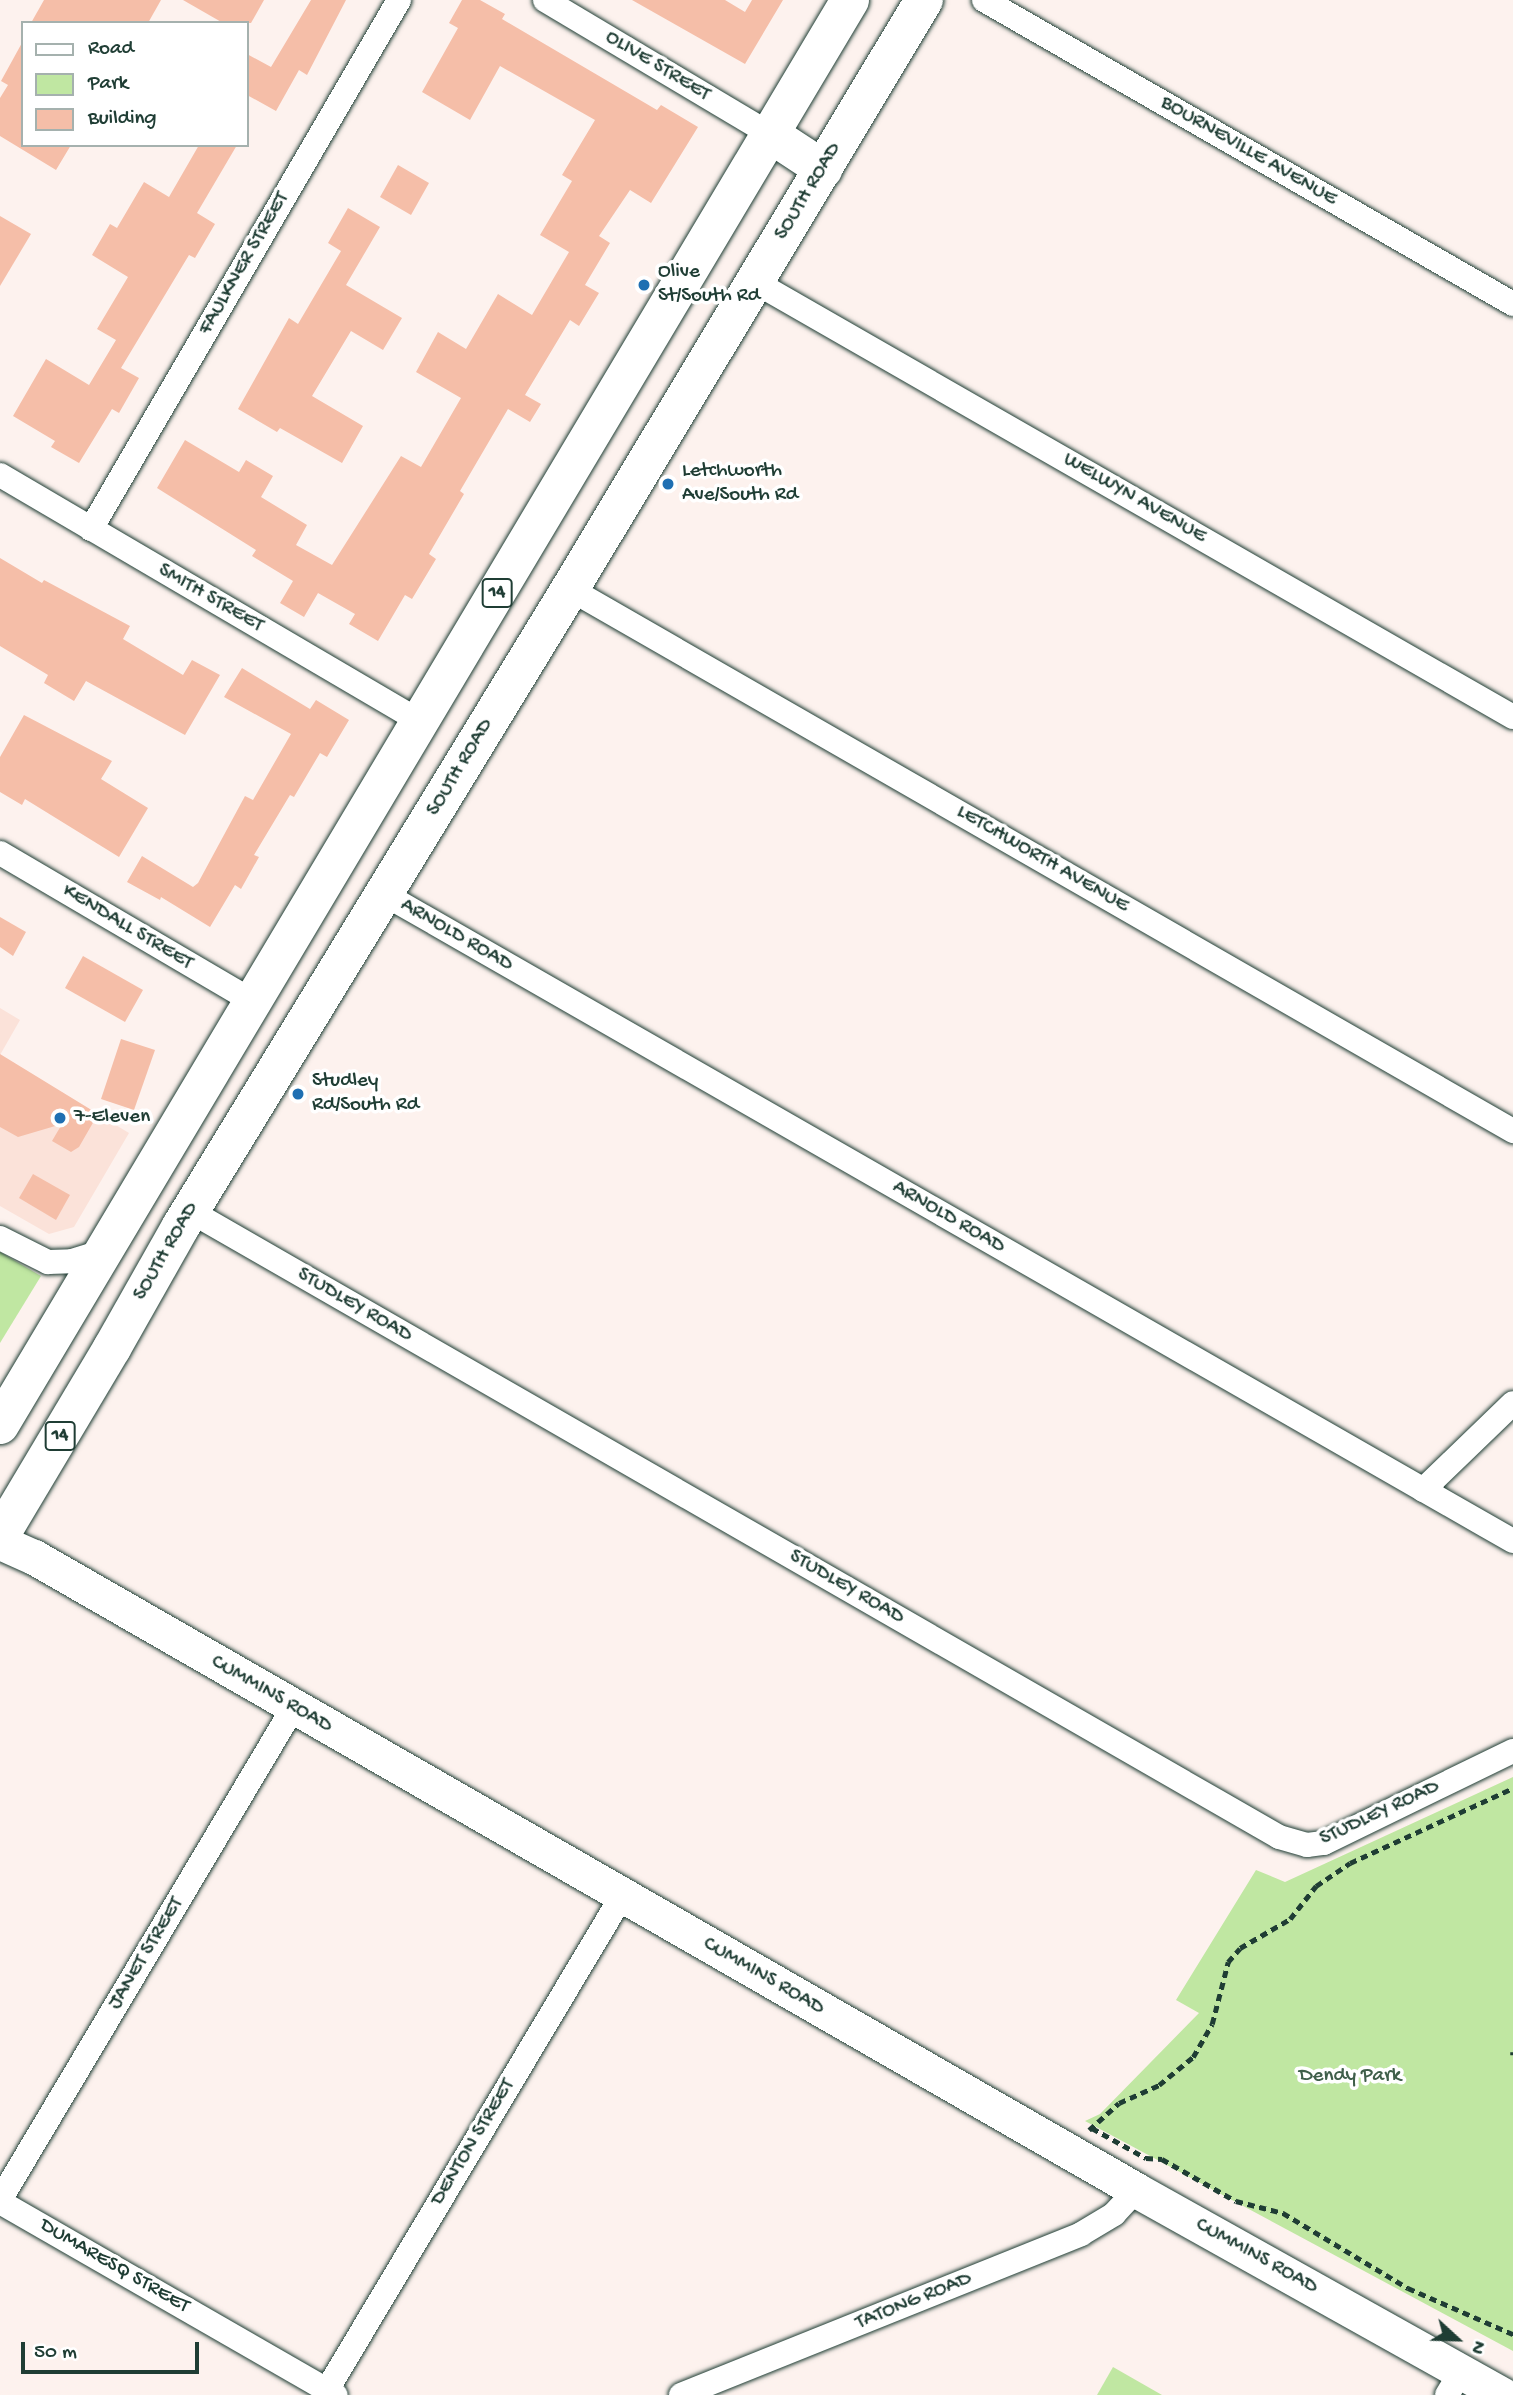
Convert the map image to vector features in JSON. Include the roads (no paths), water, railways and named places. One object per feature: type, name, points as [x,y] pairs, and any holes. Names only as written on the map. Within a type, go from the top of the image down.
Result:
[{"type":"main road","name":"14","points":[[0,1425],[850,0]]},
{"type":"main road","name":"SOUTH ROAD","points":[[7,1532],[190,1211],[570,589],[924,0]]},
{"type":"main road","points":[[770,134],[823,169]]},
{"type":"main road","points":[[254,1002],[300,1031]]},
{"type":"main road","points":[[68,1311],[117,1340]]},
{"type":"main road","name":"CUMMINS ROAD","points":[[7,1532],[293,1708],[622,1896],[1079,2139],[1136,2190],[1454,2383],[1503,2395]]},
{"type":"street","name":"FAULKNER STREET","points":[[91,529],[399,0]]},
{"type":"street","name":"OLIVE STREET","points":[[545,0],[770,134]]},
{"type":"street","name":"BOURNEVILLE AVENUE","points":[[984,0],[1513,304]]},
{"type":"street","name":"WELWYN AVENUE","points":[[755,282],[1513,717]]},
{"type":"street","name":"SMITH STREET","points":[[0,475],[421,722]]},
{"type":"street","name":"LETCHWORTH AVENUE","points":[[570,589],[1513,1131]]},
{"type":"street","name":"KENDALL STREET","points":[[0,853],[254,1002]]},
{"type":"street","name":"ARNOLD ROAD","points":[[384,894],[1513,1541]]},
{"type":"street","name":"STUDLEY ROAD","points":[[190,1211],[1279,1837],[1307,1845],[1324,1843],[1513,1751]]},
{"type":"street","points":[[0,1238],[48,1262],[72,1261],[105,1251]]},
{"type":"street","points":[[1423,1490],[1513,1403]]},
{"type":"street","name":"JANET STREET","points":[[0,2201],[293,1708]]},
{"type":"street","name":"DENTON STREET","points":[[332,2392],[622,1896]]},
{"type":"street","name":"TATONG ROAD","points":[[681,2395],[724,2387],[1081,2234],[1114,2214],[1136,2190]]},
{"type":"street","name":"DUMARESQ STREET","points":[[0,2201],[332,2392]]},
{"type":"place","name":"Olive St/South Rd","points":[[644,285]]},
{"type":"place","name":"Letchworth Ave/South Rd","points":[[668,484]]},
{"type":"place","name":"Studley Rd/South Rd","points":[[298,1094]]},
{"type":"place","name":"7-Eleven","points":[[60,1118]]},
{"type":"park label","name":"Dendy Park","points":[[1350,2077]]}]
